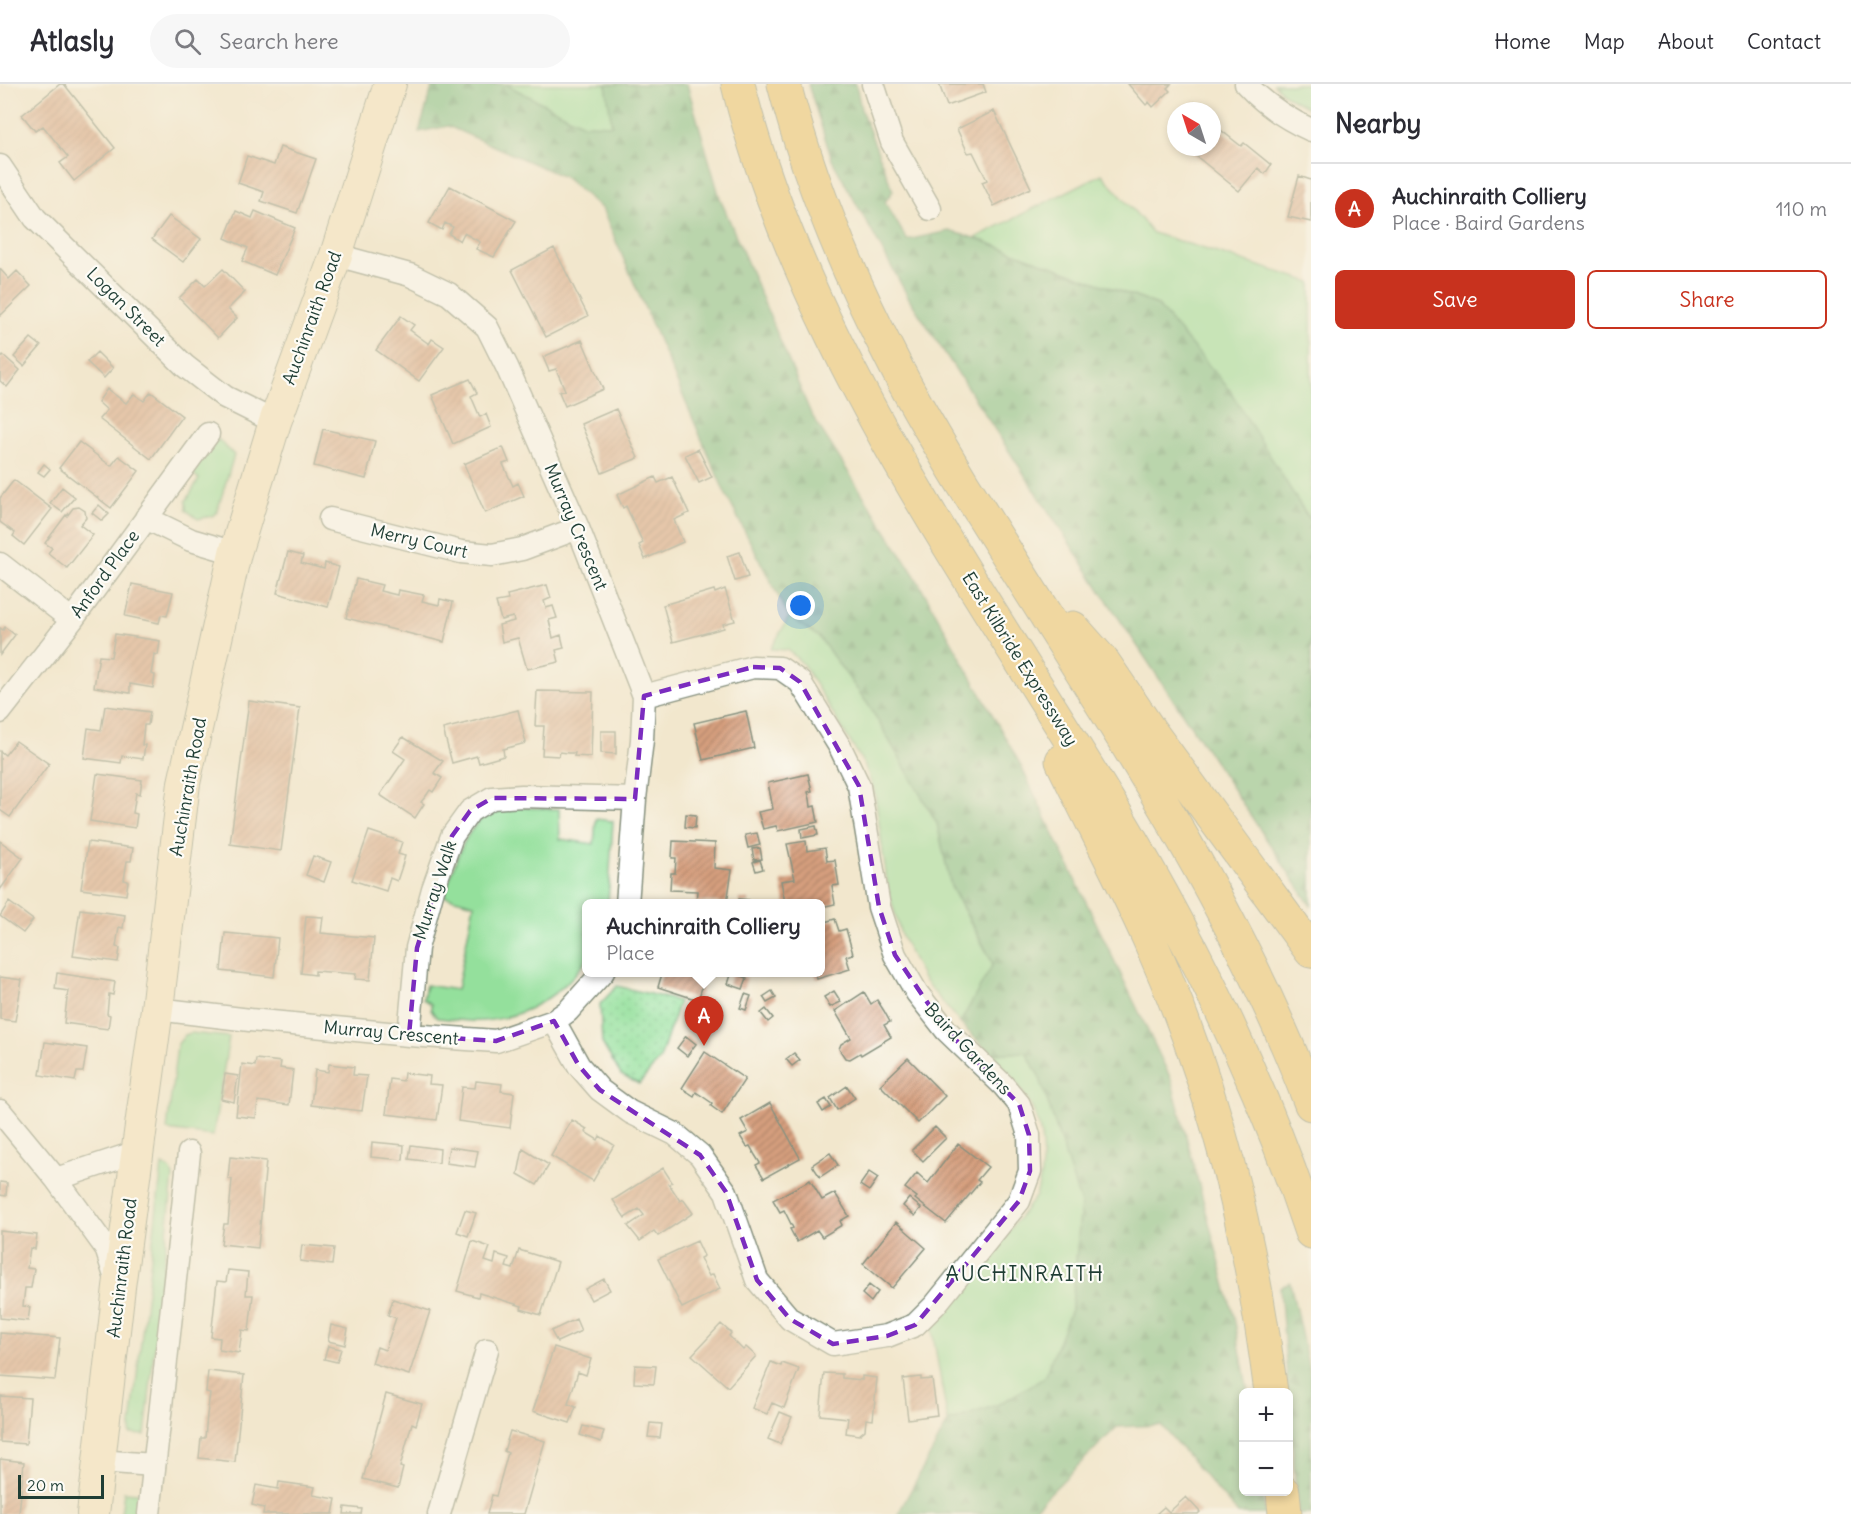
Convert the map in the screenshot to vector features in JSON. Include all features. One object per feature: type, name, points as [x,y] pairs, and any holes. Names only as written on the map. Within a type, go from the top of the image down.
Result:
[{"type":"highway","name":"East Kilbride Expressway","points":[[738,84],[790,245],[822,315],[891,448],[995,621],[1115,812],[1187,940],[1245,1059],[1272,1124],[1311,1232]]},
{"type":"highway","points":[[784,84],[807,163],[835,239],[895,365],[1004,550],[1106,711],[1204,877],[1254,975],[1299,1072],[1311,1104]]},
{"type":"highway","points":[[1004,550],[1104,663],[1150,731],[1311,951]]},
{"type":"highway","points":[[995,621],[1126,890],[1183,1022],[1212,1104],[1230,1168],[1246,1235],[1262,1322],[1270,1388]]},
{"type":"highway","points":[[1283,1496],[1285,1514]]},
{"type":"street","name":"Auchinraith Road","points":[[93,1514],[119,1287],[157,1009],[184,783],[235,553],[275,422],[336,255],[390,84]]},
{"type":"street","points":[[873,84],[892,142],[930,209]]},
{"type":"street","points":[[1246,84],[1288,119],[1311,130]]},
{"type":"street","name":"Logan Street","points":[[0,166],[35,218],[185,366],[225,397],[275,422]]},
{"type":"street","name":"Murray Crescent","points":[[336,255],[410,275],[449,294],[487,327],[507,367],[578,528],[644,696],[627,899]]},
{"type":"street","name":"Anford Place","points":[[0,712],[72,620],[208,434]]},
{"type":"street","points":[[146,518],[190,540],[235,553]]},
{"type":"street","name":"Merry Court","points":[[330,519],[461,552],[492,555],[522,549],[578,528]]},
{"type":"street","points":[[0,564],[72,620]]},
{"type":"street","name":"Baird Gardens","points":[[554,1021],[579,1066],[600,1090],[630,1112],[675,1134],[700,1155],[726,1192],[757,1280],[790,1318],[833,1344],[887,1336],[915,1325],[1019,1201],[1030,1171],[1029,1135],[1019,1104],[1003,1085],[946,1030],[917,993],[895,955],[879,908],[860,786],[840,747],[800,682],[780,668],[753,667],[644,696]]},
{"type":"street","name":"Murray Walk","points":[[409,1035],[417,948],[432,889],[452,836],[470,811],[492,798],[522,796],[635,800]]},
{"type":"street","name":"Murray Crescent","points":[[157,1009],[250,1020],[496,1041],[554,1021],[568,1011],[599,977]]},
{"type":"street","points":[[0,1111],[56,1179],[106,1248],[119,1287]]},
{"type":"street","points":[[56,1179],[137,1152]]},
{"type":"street","points":[[148,1514],[189,1153]]},
{"type":"street","points":[[439,1514],[488,1350]]},
{"type":"street","points":[[98,1461],[154,1465]]},
{"type":"highlighted area","points":[[753,667],[780,668],[800,682],[859,786],[879,907],[895,955],[946,1030],[1019,1104],[1029,1135],[1030,1171],[1019,1201],[915,1325],[887,1336],[833,1344],[790,1319],[757,1280],[726,1192],[700,1155],[600,1090],[579,1066],[554,1021],[496,1041],[409,1035],[417,948],[452,836],[470,811],[492,798],[635,799],[644,696]]},
{"type":"green space","points":[[433,84],[505,84],[583,124],[612,125],[606,84],[687,84],[720,198],[811,414],[915,576],[1019,762],[1171,1079],[1234,1317],[1247,1388],[1239,1388],[1239,1496],[1263,1496],[1265,1514],[1238,1514],[1161,1425],[1117,1427],[1029,1514],[898,1514],[948,1422],[997,1405],[1044,1378],[1072,1307],[1081,1204],[1040,1078],[1026,1052],[991,1054],[960,1023],[993,964],[951,886],[937,823],[870,707],[819,637],[789,617],[725,493],[602,209],[564,177],[448,126],[419,132]]},
{"type":"green space","points":[[505,84],[606,84],[612,125],[583,124]]},
{"type":"green space","points":[[808,84],[856,84],[861,109],[893,191],[885,202],[907,240],[949,231],[975,238],[1157,305],[1229,389],[1311,520],[1311,906],[910,300],[832,160]]},
{"type":"green space","points":[[1274,84],[1311,84],[1311,110],[1285,95]]},
{"type":"green space","points":[[1102,174],[1153,233],[1311,282],[1311,520],[1158,305],[975,238]]},
{"type":"green space","points":[[218,439],[234,455],[217,512],[212,516],[198,519],[186,510],[186,501],[199,479],[192,473]]},
{"type":"green space","points":[[789,617],[819,637],[870,707],[937,823],[951,887],[993,964],[960,1023],[923,979],[901,935],[888,889],[875,794],[865,766],[803,664],[788,650],[771,649]]},
{"type":"green space","points":[[508,807],[559,809],[560,839],[594,844],[596,819],[613,821],[608,899],[582,899],[582,965],[556,993],[529,1009],[499,1019],[466,1021],[437,1018],[431,1010],[431,1004],[423,999],[426,985],[457,990],[474,904],[444,896],[458,854],[472,829],[494,811]]},
{"type":"green space","points":[[617,986],[679,1001],[660,1059],[639,1084],[621,1075],[602,1043],[600,1004]]},
{"type":"green space","points":[[191,1033],[229,1037],[213,1136],[167,1130],[177,1045],[185,1035]]},
{"type":"green space","points":[[1026,1052],[1040,1078],[1081,1204],[1072,1307],[1045,1378],[997,1405],[948,1422],[932,1329],[1036,1196],[1041,1174],[1043,1154],[1036,1118],[1019,1086],[991,1054]]},
{"type":"green space","points":[[162,1165],[171,1170],[173,1177],[145,1435],[130,1434]]},
{"type":"green space","points":[[1290,1282],[1311,1379],[1311,1514],[1298,1514],[1293,1451],[1293,1388],[1288,1388],[1280,1288]]},
{"type":"green space","points":[[124,1492],[138,1493],[136,1514],[121,1514]]},
{"type":"building","points":[[60,84],[64,84],[115,148],[74,181],[60,163],[68,157],[43,126],[35,131],[22,115]]},
{"type":"building","points":[[939,84],[983,84],[986,92],[947,106]]},
{"type":"building","points":[[1128,84],[1171,84],[1167,88],[1170,91],[1153,107],[1149,102],[1146,105]]},
{"type":"building","points":[[994,111],[1031,188],[994,206],[982,182],[987,180],[973,152],[968,153],[957,129]]},
{"type":"building","points":[[1221,130],[1241,146],[1244,143],[1271,165],[1265,174],[1258,168],[1239,191],[1196,156],[1221,156]]},
{"type":"building","points":[[280,147],[316,159],[297,213],[261,201],[264,192],[238,183],[247,156],[274,165]]},
{"type":"building","points":[[1299,176],[1311,180],[1311,222],[1288,217]]},
{"type":"building","points":[[450,186],[516,221],[494,257],[476,249],[480,242],[464,233],[460,241],[449,234],[453,227],[445,223],[442,230],[429,223]]},
{"type":"building","points":[[236,211],[252,218],[255,211],[295,228],[275,275],[242,261],[248,248],[225,238]]},
{"type":"building","points":[[169,216],[201,239],[183,262],[152,239]]},
{"type":"building","points":[[554,248],[588,316],[546,337],[512,270]]},
{"type":"building","points":[[0,269],[9,279],[17,271],[31,286],[0,316]]},
{"type":"building","points":[[223,269],[245,292],[228,309],[237,318],[218,338],[179,298],[198,279],[205,286]]},
{"type":"building","points":[[401,316],[414,325],[410,330],[429,344],[432,339],[444,347],[419,381],[376,350]]},
{"type":"building","points":[[31,338],[41,346],[24,366],[14,357]]},
{"type":"building","points":[[582,340],[603,389],[565,406],[559,392],[565,390],[556,369],[549,371],[543,357]]},
{"type":"building","points":[[97,352],[113,368],[104,378],[87,362]]},
{"type":"building","points":[[3,355],[20,370],[7,387],[0,381],[0,359]]},
{"type":"building","points":[[470,379],[477,393],[471,396],[480,417],[486,414],[491,427],[453,444],[432,395]]},
{"type":"building","points":[[107,389],[126,403],[134,394],[144,401],[151,392],[182,416],[151,459],[99,419],[107,410],[98,402]]},
{"type":"building","points":[[616,409],[638,458],[602,473],[581,424]]},
{"type":"building","points":[[323,429],[375,441],[366,479],[314,466]]},
{"type":"building","points":[[79,442],[111,466],[119,456],[139,471],[111,508],[59,468]]},
{"type":"building","points":[[503,447],[509,462],[503,464],[513,486],[518,483],[524,496],[485,513],[464,464]]},
{"type":"building","points":[[698,449],[712,477],[699,483],[685,455]]},
{"type":"building","points":[[44,464],[50,469],[44,476],[38,472]]},
{"type":"building","points":[[655,477],[658,483],[672,477],[689,513],[674,520],[683,542],[645,559],[639,545],[643,543],[626,506],[623,508],[617,495]]},
{"type":"building","points":[[14,480],[52,509],[24,545],[13,536],[15,533],[0,522],[0,498]]},
{"type":"building","points":[[62,487],[75,497],[62,512],[50,503]]},
{"type":"building","points":[[99,505],[109,514],[102,521],[92,513]]},
{"type":"building","points":[[79,507],[85,511],[86,518],[80,525],[93,535],[67,568],[48,553],[52,548],[45,543],[66,515],[73,508]]},
{"type":"building","points":[[288,552],[303,556],[301,563],[324,569],[325,563],[339,567],[328,607],[277,593]]},
{"type":"building","points":[[740,552],[748,577],[735,581],[727,556]]},
{"type":"building","points":[[356,579],[382,585],[380,591],[397,595],[398,590],[424,595],[422,601],[439,605],[440,599],[453,602],[444,642],[346,618]]},
{"type":"building","points":[[132,584],[173,592],[167,616],[161,615],[159,623],[125,616]]},
{"type":"building","points":[[547,585],[551,598],[544,601],[546,608],[553,606],[557,618],[549,620],[553,638],[561,635],[564,648],[556,650],[559,662],[527,669],[518,638],[502,642],[499,625],[514,621],[513,617],[501,620],[496,602],[508,600],[507,595]]},
{"type":"building","points":[[725,589],[735,621],[723,624],[724,628],[673,642],[663,605]]},
{"type":"building","points":[[5,627],[15,635],[0,655],[0,628],[3,630]]},
{"type":"building","points":[[115,634],[160,641],[158,655],[154,654],[151,674],[155,675],[153,688],[130,684],[130,693],[94,687],[99,656],[111,657]]},
{"type":"building","points":[[537,691],[593,692],[591,757],[560,752],[559,756],[542,755],[544,726],[535,726]]},
{"type":"building","points":[[249,701],[300,708],[281,851],[230,844]]},
{"type":"building","points":[[105,706],[150,712],[148,725],[144,725],[143,759],[122,756],[121,763],[84,758],[88,728],[101,730]]},
{"type":"building","points":[[518,710],[526,743],[503,749],[504,756],[479,763],[477,756],[452,763],[443,729]]},
{"type":"building","points":[[746,711],[754,748],[703,760],[694,723]]},
{"type":"building","points":[[601,731],[616,731],[616,754],[601,753]]},
{"type":"building","points":[[403,737],[443,761],[434,773],[442,778],[433,792],[430,790],[421,802],[424,804],[415,818],[380,795],[405,759],[393,751]]},
{"type":"building","points":[[16,741],[49,764],[10,817],[0,810],[0,751],[5,755]]},
{"type":"building","points":[[97,774],[142,780],[140,794],[136,793],[133,813],[137,814],[135,828],[90,821]]},
{"type":"building","points":[[808,774],[812,791],[808,792],[811,807],[815,806],[818,822],[778,831],[776,826],[763,829],[758,812],[773,809],[768,783]]},
{"type":"building","points":[[686,814],[696,815],[695,828],[685,827]]},
{"type":"building","points":[[816,826],[818,835],[802,838],[801,829]]},
{"type":"building","points":[[369,831],[402,842],[398,854],[405,856],[401,869],[397,881],[390,878],[386,891],[352,880]]},
{"type":"building","points":[[757,833],[760,845],[748,848],[745,835]]},
{"type":"building","points":[[0,841],[23,858],[0,890]]},
{"type":"building","points":[[673,841],[715,843],[714,868],[732,870],[728,899],[696,899],[697,891],[670,890],[671,873],[675,873],[676,858],[672,858]]},
{"type":"building","points":[[806,841],[807,851],[825,848],[827,861],[835,860],[839,885],[832,886],[835,904],[825,906],[825,899],[784,899],[781,881],[795,879],[787,844]]},
{"type":"building","points":[[88,842],[133,848],[131,861],[127,861],[124,880],[128,881],[126,895],[81,889]]},
{"type":"building","points":[[760,848],[762,859],[754,860],[752,849]]},
{"type":"building","points":[[313,856],[331,862],[324,882],[306,875]]},
{"type":"building","points":[[760,860],[763,869],[756,871],[753,862]]},
{"type":"building","points":[[9,902],[33,920],[23,933],[0,916]]},
{"type":"building","points":[[80,909],[125,915],[123,928],[119,927],[116,947],[120,948],[118,962],[73,956]]},
{"type":"building","points":[[306,916],[323,917],[321,933],[374,938],[370,980],[355,979],[356,974],[315,971],[315,975],[301,973]]},
{"type":"building","points":[[835,919],[839,931],[846,929],[853,954],[846,956],[850,969],[825,977],[825,922]]},
{"type":"building","points":[[225,933],[278,938],[274,977],[221,971]]},
{"type":"building","points":[[57,973],[115,982],[113,995],[109,994],[108,1029],[64,1023],[68,991],[55,989]]},
{"type":"building","points":[[0,977],[22,980],[15,1021],[0,1019]]},
{"type":"building","points":[[661,977],[705,977],[698,1000],[658,987]]},
{"type":"building","points":[[730,977],[747,978],[743,989],[728,984]]},
{"type":"building","points":[[772,991],[776,998],[767,1003],[763,997]]},
{"type":"building","points":[[834,991],[841,1002],[830,1007],[824,997]]},
{"type":"building","points":[[864,992],[871,1004],[877,1000],[884,1011],[890,1022],[884,1025],[891,1037],[861,1055],[860,1053],[850,1059],[845,1058],[839,1049],[841,1044],[851,1038],[835,1011]]},
{"type":"building","points":[[745,994],[751,996],[746,1010],[740,1008]]},
{"type":"building","points":[[766,1009],[773,1018],[768,1022],[761,1013]]},
{"type":"building","points":[[686,1036],[696,1044],[687,1056],[677,1048]]},
{"type":"building","points":[[45,1042],[87,1048],[83,1072],[77,1072],[75,1081],[40,1075]]},
{"type":"building","points":[[705,1052],[745,1079],[722,1114],[711,1106],[712,1103],[696,1092],[694,1096],[682,1088]]},
{"type":"building","points":[[794,1053],[800,1060],[792,1066],[786,1059]]},
{"type":"building","points":[[908,1058],[945,1096],[918,1123],[880,1085]]},
{"type":"building","points":[[256,1059],[281,1062],[280,1068],[293,1070],[289,1105],[258,1101],[256,1118],[236,1116],[242,1064],[255,1066]]},
{"type":"building","points":[[329,1064],[354,1067],[353,1075],[367,1076],[362,1111],[311,1105],[315,1070],[328,1072]]},
{"type":"building","points":[[404,1073],[430,1076],[429,1084],[442,1085],[437,1120],[386,1114],[390,1079],[403,1081]]},
{"type":"building","points":[[225,1074],[238,1076],[234,1102],[221,1099]]},
{"type":"building","points":[[476,1081],[502,1084],[501,1091],[514,1093],[510,1128],[458,1121],[462,1087],[475,1088]]},
{"type":"building","points":[[847,1086],[855,1098],[837,1110],[830,1098]]},
{"type":"building","points":[[826,1099],[831,1107],[823,1112],[818,1104]]},
{"type":"building","points":[[770,1103],[800,1158],[764,1178],[756,1165],[760,1163],[750,1146],[747,1147],[740,1136],[748,1132],[741,1120]]},
{"type":"building","points":[[572,1120],[587,1129],[585,1132],[598,1140],[600,1136],[614,1145],[593,1181],[551,1156]]},
{"type":"building","points":[[935,1127],[946,1138],[923,1161],[912,1150]]},
{"type":"building","points":[[372,1142],[404,1145],[403,1160],[371,1157]]},
{"type":"building","points":[[958,1144],[988,1167],[977,1180],[980,1182],[946,1223],[915,1199],[917,1197],[905,1188],[917,1173],[928,1183]]},
{"type":"building","points":[[411,1145],[440,1149],[439,1163],[409,1159]]},
{"type":"building","points":[[449,1147],[478,1151],[475,1167],[446,1163]]},
{"type":"building","points":[[523,1149],[549,1165],[537,1185],[518,1174]]},
{"type":"building","points":[[830,1153],[838,1165],[820,1177],[812,1165]]},
{"type":"building","points":[[230,1157],[266,1161],[258,1248],[221,1244],[224,1224],[228,1224],[232,1179],[228,1179]]},
{"type":"building","points":[[663,1168],[672,1182],[669,1184],[680,1201],[683,1199],[693,1213],[658,1236],[654,1231],[640,1241],[628,1226],[644,1215],[639,1209],[625,1218],[613,1200]]},
{"type":"building","points":[[869,1172],[878,1178],[869,1191],[860,1185]]},
{"type":"building","points":[[810,1180],[822,1200],[835,1193],[849,1216],[840,1221],[842,1225],[822,1237],[817,1230],[797,1242],[784,1210],[780,1212],[773,1200]]},
{"type":"building","points":[[0,1182],[7,1183],[6,1196],[0,1195]]},
{"type":"building","points":[[909,1198],[921,1208],[915,1216],[903,1206]]},
{"type":"building","points":[[465,1210],[476,1213],[468,1236],[457,1232]]},
{"type":"building","points":[[896,1222],[926,1248],[892,1288],[863,1264]]},
{"type":"building","points":[[0,1231],[37,1235],[35,1249],[30,1248],[27,1268],[34,1269],[31,1288],[25,1288],[23,1306],[30,1307],[28,1321],[0,1318]]},
{"type":"building","points":[[472,1241],[490,1247],[485,1261],[494,1264],[496,1254],[509,1258],[506,1267],[513,1269],[519,1250],[558,1262],[541,1315],[521,1309],[522,1306],[479,1293],[478,1297],[457,1291]]},
{"type":"building","points":[[697,1241],[704,1256],[700,1258],[709,1276],[713,1274],[720,1289],[682,1308],[658,1259]]},
{"type":"building","points":[[302,1245],[334,1248],[332,1265],[300,1261]]},
{"type":"building","points":[[228,1270],[248,1272],[246,1295],[253,1295],[249,1331],[242,1330],[239,1353],[219,1350],[220,1338],[211,1337],[217,1281],[226,1282]]},
{"type":"building","points":[[604,1279],[610,1290],[591,1300],[585,1289]]},
{"type":"building","points":[[869,1285],[878,1292],[871,1302],[862,1294]]},
{"type":"building","points":[[393,1299],[430,1311],[409,1375],[372,1363],[377,1347],[385,1350],[396,1318],[388,1315]]},
{"type":"building","points":[[576,1319],[581,1331],[557,1342],[551,1331]]},
{"type":"building","points":[[721,1324],[731,1333],[729,1336],[743,1350],[746,1347],[756,1356],[728,1387],[692,1355]]},
{"type":"building","points":[[331,1325],[348,1329],[345,1345],[328,1341]]},
{"type":"building","points":[[0,1333],[60,1338],[55,1380],[0,1376]]},
{"type":"building","points":[[328,1346],[341,1349],[337,1362],[324,1359]]},
{"type":"building","points":[[554,1347],[591,1359],[586,1375],[578,1372],[568,1404],[576,1407],[570,1423],[533,1411]]},
{"type":"building","points":[[771,1362],[799,1369],[784,1408],[772,1403],[767,1414],[752,1408]]},
{"type":"building","points":[[635,1365],[656,1366],[654,1384],[634,1383]]},
{"type":"building","points":[[208,1371],[244,1375],[235,1462],[199,1458],[201,1438],[205,1438],[210,1393],[206,1392]]},
{"type":"building","points":[[824,1373],[842,1374],[842,1378],[862,1380],[862,1376],[877,1378],[873,1420],[866,1419],[865,1430],[859,1435],[846,1433],[848,1418],[820,1415]]},
{"type":"building","points":[[921,1377],[921,1380],[932,1379],[937,1415],[908,1419],[903,1379]]},
{"type":"building","points":[[386,1394],[422,1404],[416,1425],[412,1423],[400,1467],[403,1468],[398,1488],[363,1479]]},
{"type":"building","points":[[0,1396],[30,1398],[26,1444],[0,1442]]},
{"type":"building","points":[[780,1412],[792,1417],[780,1444],[768,1439]]},
{"type":"building","points":[[650,1423],[662,1424],[660,1438],[648,1437]]},
{"type":"building","points":[[583,1426],[604,1431],[601,1442],[580,1435]]},
{"type":"building","points":[[510,1431],[545,1441],[524,1514],[487,1514],[492,1495],[496,1496],[508,1453],[504,1451]]},
{"type":"building","points":[[0,1459],[24,1462],[19,1514],[0,1514]]},
{"type":"building","points":[[279,1482],[315,1487],[313,1495],[336,1499],[333,1514],[263,1514],[264,1508],[252,1505],[256,1485],[278,1489]]},
{"type":"building","points":[[1186,1497],[1200,1512],[1198,1514],[1156,1514],[1164,1507],[1169,1512]]},
{"type":"building","points":[[345,1507],[362,1509],[361,1514],[344,1514]]},
{"type":"place","name":"Auchinraith Colliery","points":[[704,1046]]},
{"type":"district","name":"AUCHINRAITH","points":[[1025,1274]]}]
